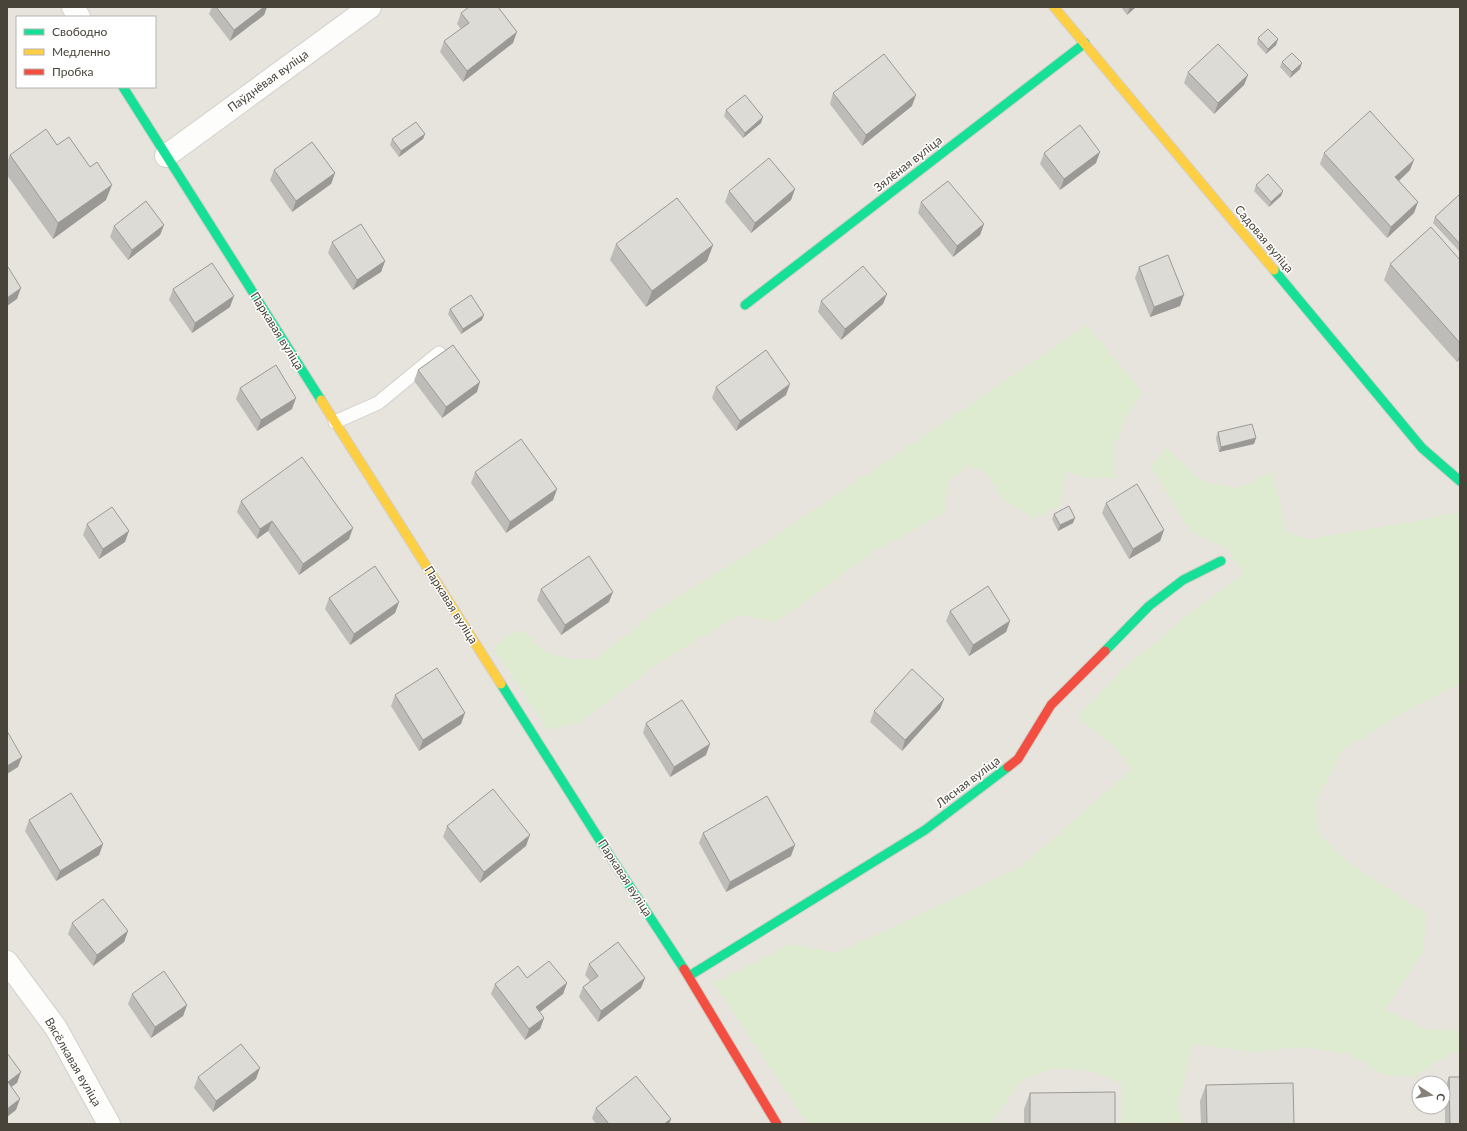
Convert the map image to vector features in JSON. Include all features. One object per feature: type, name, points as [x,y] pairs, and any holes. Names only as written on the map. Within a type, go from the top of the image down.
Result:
[{"type":"street","points":[[73,7],[78,16]]},
{"type":"street","name":"Паўднёвая вуліца","points":[[166,156],[370,7]]},
{"type":"street","name":"Садовая вуліца","points":[[1054,7],[1085,42],[1422,448],[1460,481]]},
{"type":"street","name":"Зялёная вуліца","points":[[745,305],[1085,42]]},
{"type":"street","name":"Паркавая вуліца","points":[[124,88],[602,843],[689,976],[776,1124]]},
{"type":"street","name":"Лясная вуліца","points":[[689,976],[925,830],[1018,759],[1051,705],[1149,606],[1183,580],[1221,561]]},
{"type":"street","name":"Вясёлкавая вуліца","points":[[7,962],[56,1028],[109,1124]]},
{"type":"lane","points":[[335,422],[378,402],[439,353]]},
{"type":"shaded area","points":[[7,7],[1460,7],[1460,1124],[7,1124]]},
{"type":"green space","points":[[1087,325],[1143,393],[1129,412],[1115,445],[1115,478],[1087,478],[1066,471],[1060,507],[1034,518],[1002,499],[987,474],[968,466],[949,481],[944,513],[877,550],[776,622],[739,615],[654,666],[580,722],[548,730],[494,649],[504,636],[522,630],[545,652],[572,659],[595,659],[661,607],[762,545]]},
{"type":"green space","points":[[1166,447],[1201,481],[1238,488],[1273,471],[1286,532],[1307,539],[1411,522],[1460,512],[1460,683],[1404,712],[1343,750],[1316,802],[1319,834],[1345,860],[1427,914],[1423,952],[1385,1010],[1425,1029],[1460,1031],[1460,1053],[1453,1052],[1417,1075],[1411,1075],[1411,1077],[1381,1074],[1349,1054],[1301,1047],[1254,1052],[1193,1044],[1179,1104],[1182,1124],[1122,1124],[1122,1084],[1097,1072],[1058,1068],[1023,1079],[994,1118],[994,1124],[811,1124],[805,1120],[714,983],[790,944],[838,953],[1022,866],[1131,770],[1115,748],[1078,717],[1122,670],[1187,615],[1243,574],[1227,548],[1191,532],[1151,467]]},
{"type":"building","points":[[216,7],[264,7],[234,30]]},
{"type":"building","points":[[469,7],[498,7],[517,32],[467,71],[444,41],[469,23],[461,13]]},
{"type":"building","points":[[1268,29],[1278,39],[1268,49],[1258,38]]},
{"type":"building","points":[[1218,44],[1248,75],[1218,103],[1188,72]]},
{"type":"building","points":[[1292,53],[1302,63],[1292,72],[1282,62]]},
{"type":"building","points":[[884,54],[916,95],[866,135],[833,93]]},
{"type":"building","points":[[745,95],[763,117],[745,133],[726,110]]},
{"type":"building","points":[[1370,111],[1414,160],[1395,177],[1418,202],[1391,227],[1324,153]]},
{"type":"building","points":[[416,122],[425,134],[401,151],[392,139]]},
{"type":"building","points":[[1080,125],[1100,152],[1064,179],[1044,153]]},
{"type":"building","points":[[46,129],[57,145],[69,137],[90,167],[97,162],[112,185],[58,223],[10,155]]},
{"type":"building","points":[[312,142],[335,173],[296,201],[274,170]]},
{"type":"building","points":[[769,158],[795,189],[755,223],[729,191]]},
{"type":"building","points":[[1268,174],[1283,191],[1271,202],[1256,185]]},
{"type":"building","points":[[948,181],[984,224],[957,246],[921,202]]},
{"type":"building","points":[[1460,194],[1460,244],[1435,217]]},
{"type":"building","points":[[677,198],[713,245],[652,291],[616,244]]},
{"type":"building","points":[[146,201],[164,225],[132,250],[114,226]]},
{"type":"building","points":[[361,224],[385,261],[357,280],[332,242]]},
{"type":"building","points":[[1431,227],[1460,260],[1460,343],[1390,264]]},
{"type":"building","points":[[1168,255],[1184,295],[1154,307],[1139,267]]},
{"type":"building","points":[[212,263],[234,296],[195,323],[173,289]]},
{"type":"building","points":[[863,266],[887,294],[845,329],[821,301]]},
{"type":"building","points":[[8,267],[21,288],[7,298],[7,268]]},
{"type":"building","points":[[471,295],[484,315],[463,329],[450,309]]},
{"type":"building","points":[[453,345],[480,382],[446,407],[418,370]]},
{"type":"building","points":[[766,350],[790,384],[740,421],[716,387]]},
{"type":"building","points":[[276,365],[296,398],[261,420],[240,388]]},
{"type":"building","points":[[1252,424],[1256,438],[1221,447],[1218,432]]},
{"type":"building","points":[[521,439],[557,489],[510,522],[475,472]]},
{"type":"building","points":[[302,457],[353,528],[303,564],[272,521],[260,529],[241,501]]},
{"type":"building","points":[[1137,484],[1164,530],[1133,549],[1106,503]]},
{"type":"building","points":[[1069,506],[1075,518],[1060,525],[1054,514]]},
{"type":"building","points":[[112,507],[129,531],[103,549],[87,524]]},
{"type":"building","points":[[589,556],[613,592],[565,625],[541,589]]},
{"type":"building","points":[[375,566],[399,602],[354,634],[329,598]]},
{"type":"building","points":[[988,586],[1010,621],[973,645],[950,611]]},
{"type":"building","points":[[437,668],[465,713],[423,740],[395,695]]},
{"type":"building","points":[[912,669],[944,699],[905,740],[874,711]]},
{"type":"building","points":[[682,700],[710,744],[674,767],[646,723]]},
{"type":"building","points":[[7,731],[22,757],[7,766]]},
{"type":"building","points":[[493,789],[530,835],[484,872],[447,826]]},
{"type":"building","points":[[71,793],[103,844],[60,871],[29,820]]},
{"type":"building","points":[[767,796],[795,845],[730,882],[703,833]]},
{"type":"building","points":[[103,899],[128,931],[97,955],[72,923]]},
{"type":"building","points":[[618,942],[645,978],[601,1011],[583,987],[598,976],[589,964]]},
{"type":"building","points":[[549,961],[567,983],[536,1007],[544,1018],[529,1029],[495,984],[518,966],[527,978]]},
{"type":"building","points":[[164,971],[187,1005],[155,1027],[132,994]]},
{"type":"building","points":[[241,1044],[260,1068],[216,1101],[198,1077]]},
{"type":"building","points":[[7,1053],[21,1072],[8,1082],[20,1099],[7,1109]]},
{"type":"building","points":[[636,1076],[671,1119],[664,1124],[609,1124],[596,1108]]},
{"type":"building","points":[[1451,1077],[1460,1077],[1460,1124],[1450,1124]]},
{"type":"building","points":[[1293,1083],[1294,1124],[1207,1124],[1206,1085]]},
{"type":"building","points":[[1115,1092],[1115,1124],[1030,1124],[1030,1093]]},
{"type":"traffic: fast","points":[[745,305],[1085,43]]},
{"type":"traffic: fast","points":[[124,88],[321,400]]},
{"type":"traffic: fast","points":[[1274,270],[1422,448],[1460,481]]},
{"type":"traffic: fast","points":[[1105,651],[1149,606],[1183,580],[1221,561]]},
{"type":"traffic: fast","points":[[501,684],[606,850],[684,969]]},
{"type":"traffic: fast","points":[[689,976],[925,830],[1008,767]]},
{"type":"traffic: slow","points":[[1054,7],[1274,270]]},
{"type":"traffic: slow","points":[[321,400],[501,684]]},
{"type":"traffic: jam","points":[[1008,767],[1018,759],[1051,705],[1105,651]]},
{"type":"traffic: jam","points":[[684,969],[777,1124]]}]
